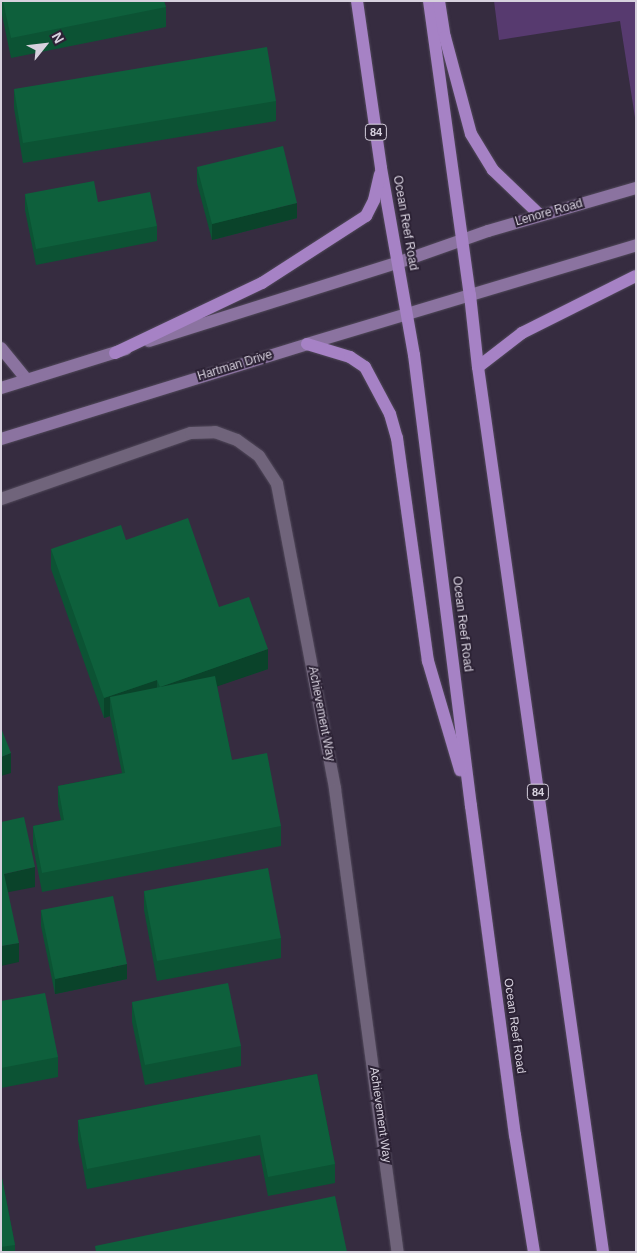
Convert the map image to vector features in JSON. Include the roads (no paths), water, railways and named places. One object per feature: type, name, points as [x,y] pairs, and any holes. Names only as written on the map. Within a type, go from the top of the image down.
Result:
[{"type":"main road","name":"Ocean Reef Road","points":[[357,1],[381,168],[407,315],[515,1135],[534,1252]]},
{"type":"main road","name":"84","points":[[429,1],[470,295],[478,367],[603,1252]]},
{"type":"main road","points":[[439,1],[445,36],[471,134],[493,170],[540,215]]},
{"type":"main road","points":[[115,353],[262,283],[366,216],[374,200],[381,168]]},
{"type":"main road","name":"Lenore Road","points":[[462,240],[540,215],[636,188]]},
{"type":"main road","points":[[1,388],[397,263],[462,240]]},
{"type":"main road","points":[[470,295],[636,245]]},
{"type":"main road","points":[[478,367],[522,333],[636,276]]},
{"type":"main road","name":"Hartman Drive","points":[[1,439],[470,295]]},
{"type":"main road","points":[[307,344],[350,357],[366,367],[390,414],[397,438],[428,661],[471,806]]},
{"type":"main road","points":[[1,348],[28,380]]},
{"type":"street","name":"Achievement Way","points":[[1,499],[191,433],[215,432],[237,440],[259,456],[277,484],[335,789],[398,1252]]}]
